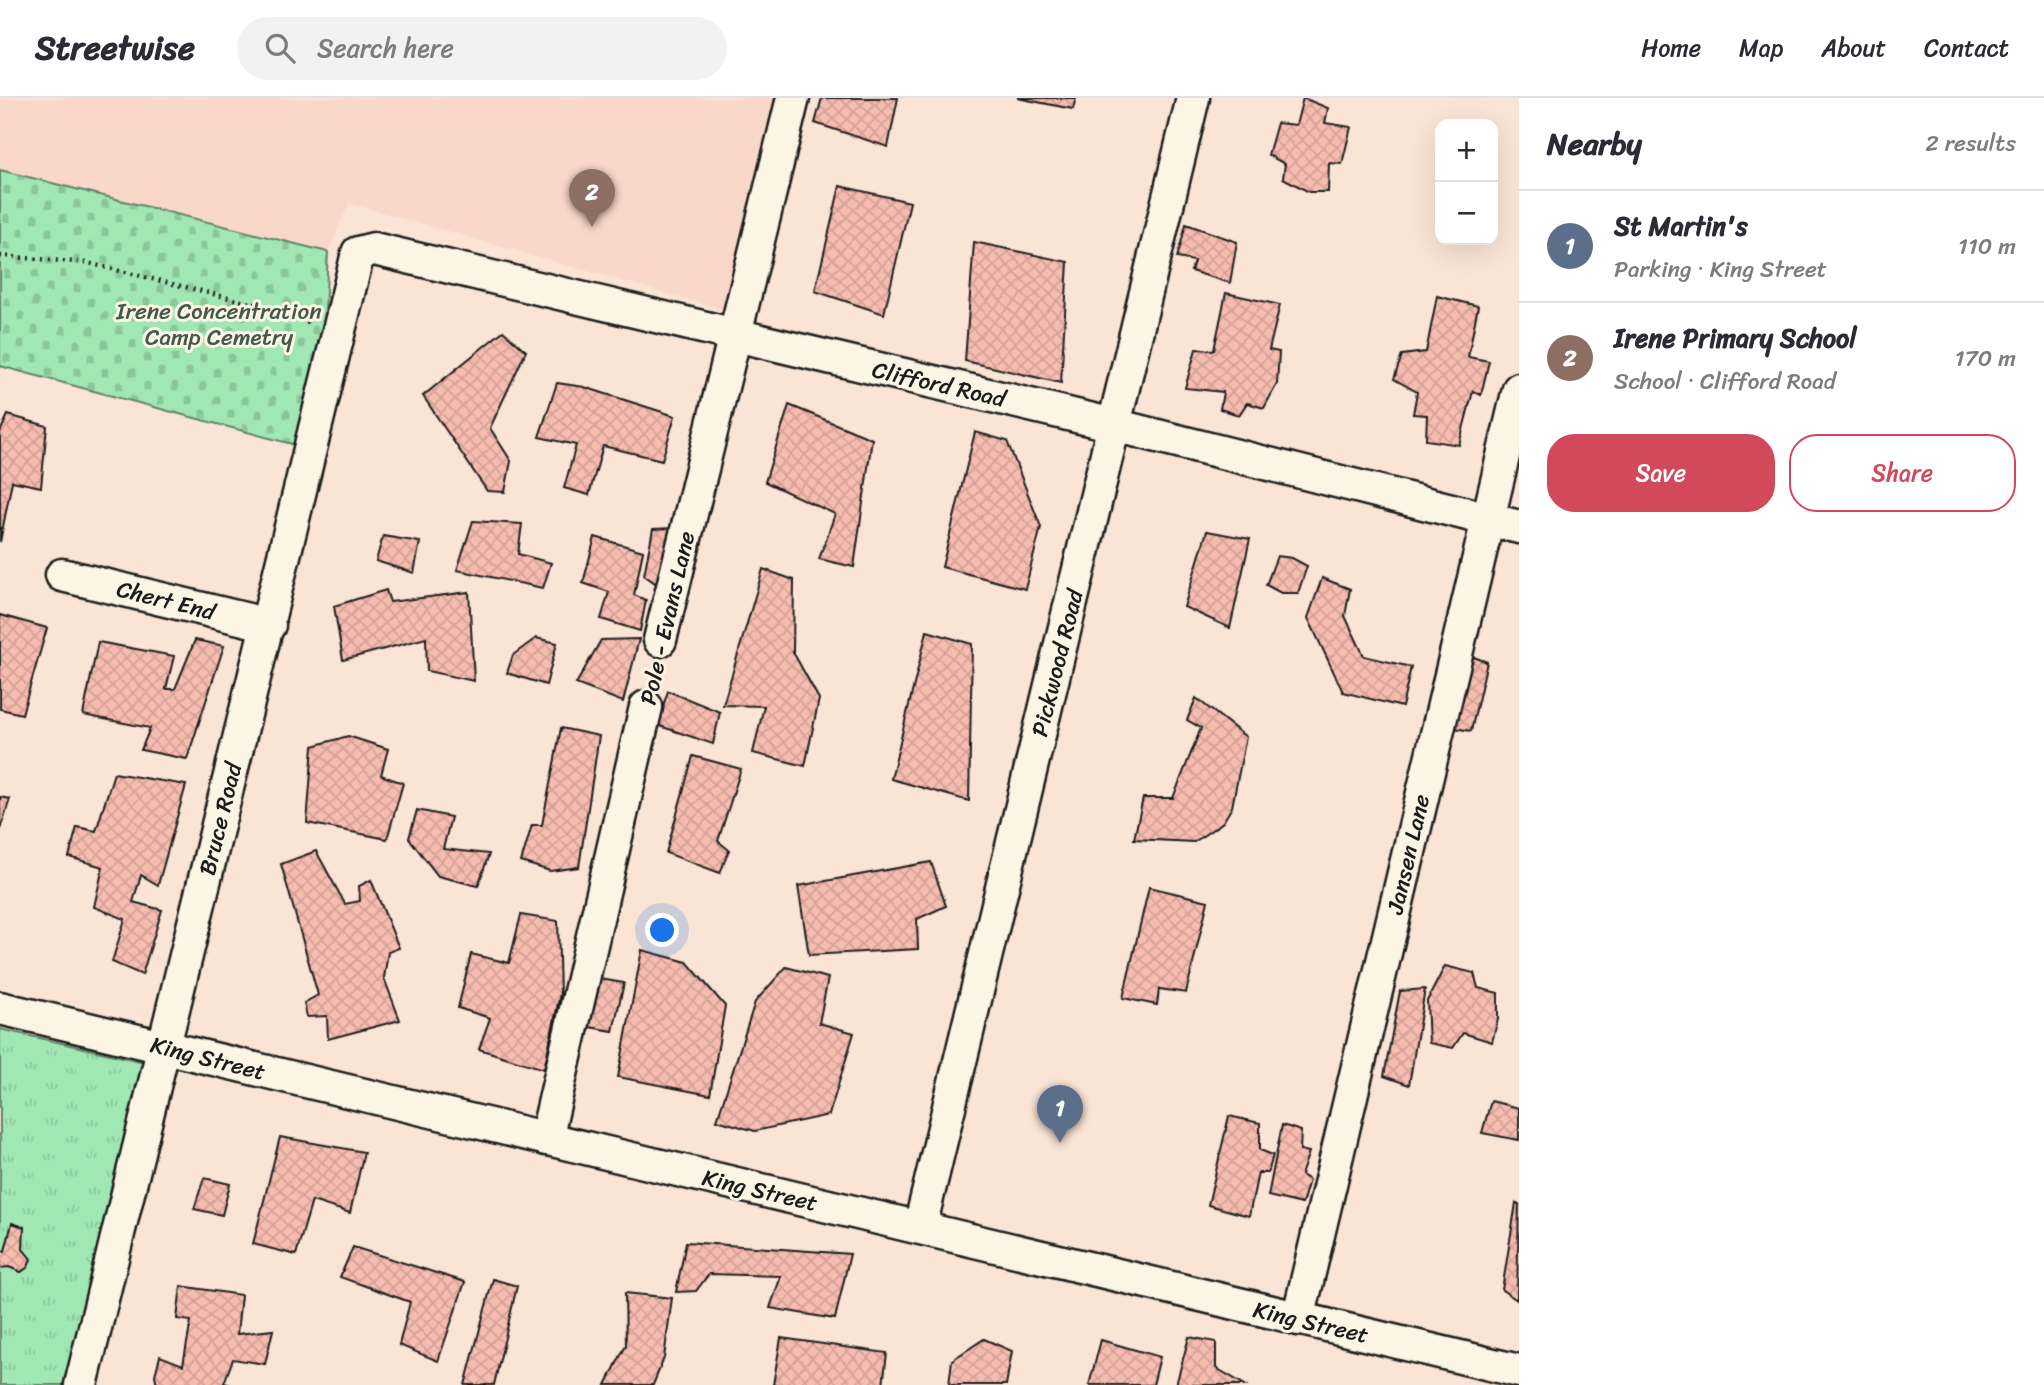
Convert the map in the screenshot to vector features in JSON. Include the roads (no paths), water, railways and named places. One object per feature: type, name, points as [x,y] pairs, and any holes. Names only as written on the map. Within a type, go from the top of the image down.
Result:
[{"type":"street","name":"Pole - Evans Lane","points":[[660,640],[793,98]]},
{"type":"street","name":"Pickwood Road","points":[[920,1227],[1193,98]]},
{"type":"street","name":"Clifford Road","points":[[358,253],[374,249],[1114,425],[1519,527]]},
{"type":"street","name":"Bruce Road","points":[[81,1385],[162,1046],[270,625],[358,253]]},
{"type":"street","name":"Jansen Lane","points":[[1298,1319],[1519,389]]},
{"type":"street","name":"Chert End","points":[[62,575],[270,625]]},
{"type":"street","name":"Pole - Evans Lane","points":[[546,1139],[646,706]]},
{"type":"street","name":"King Street","points":[[0,1008],[1519,1371]]},
{"type":"place","name":"Irene Primary School","points":[[592,227]]},
{"type":"place","name":"St Martin's","points":[[1060,1143]]},
{"type":"park label","name":"Irene Concentration Camp Cemetry","points":[[219,324]]}]
